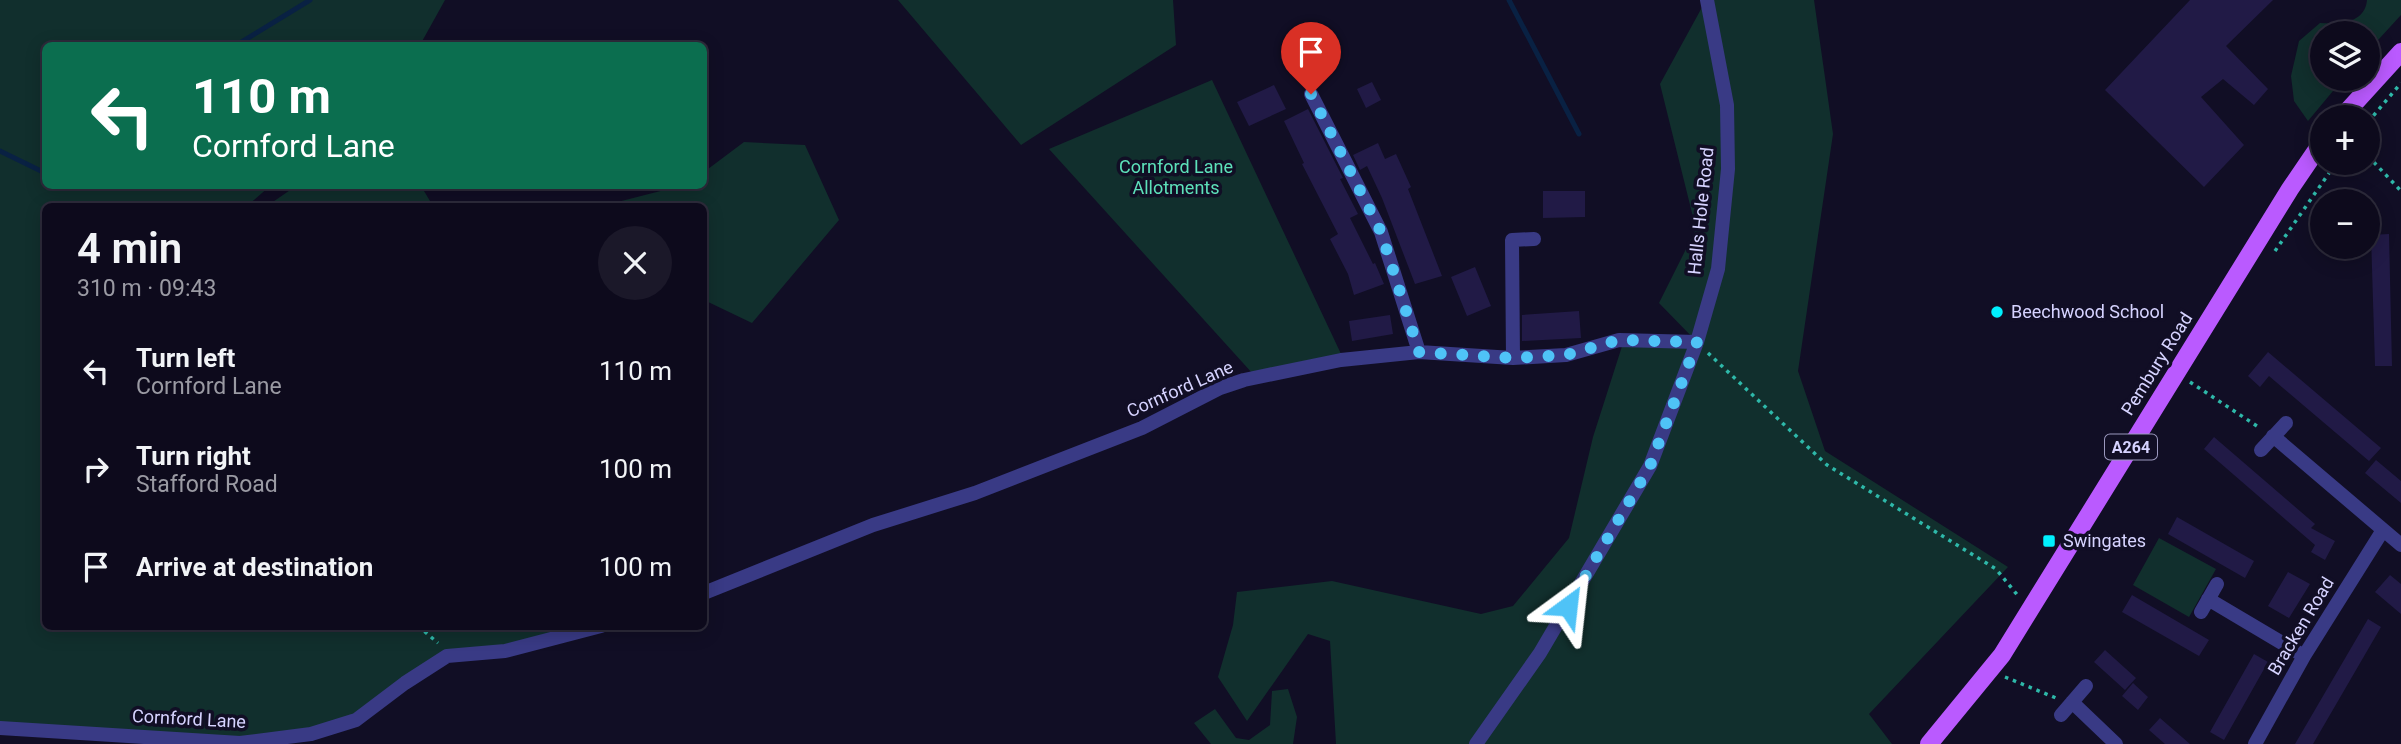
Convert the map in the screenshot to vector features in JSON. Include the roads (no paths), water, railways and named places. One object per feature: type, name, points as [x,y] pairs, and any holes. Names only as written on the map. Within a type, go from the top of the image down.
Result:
[{"type":"main road","points":[[2353,105],[2401,52]]},
{"type":"main road","name":"Pembury Road","points":[[1933,743],[2002,655],[2310,160]]},
{"type":"street","name":"Halls Hole Road","points":[[1476,744],[1541,653],[1650,466],[1697,342],[1718,269],[1728,169],[1727,105],[1707,0]]},
{"type":"street","points":[[1311,94],[1381,232],[1419,352]]},
{"type":"street","points":[[1513,358],[1512,240],[1534,239]]},
{"type":"street","name":"Cornford Lane","points":[[707,592],[873,525],[975,493],[1142,428],[1220,388],[1244,380],[1341,360],[1419,352],[1513,358],[1566,355],[1619,340],[1697,342]]},
{"type":"street","points":[[2261,450],[2286,423]]},
{"type":"street","points":[[2273,436],[2401,545]]},
{"type":"street","name":"Bracken Road","points":[[2255,744],[2304,656],[2383,530]]},
{"type":"street","points":[[2217,584],[2205,606],[2304,656]]},
{"type":"street","name":"Cornford Lane","points":[[0,728],[240,743],[312,734],[356,720],[446,656],[505,651],[586,630]]},
{"type":"street","points":[[2061,715],[2086,686]]},
{"type":"street","points":[[2072,702],[2116,744]]},
{"type":"waterway","points":[[242,42],[310,0]]},
{"type":"waterway","points":[[1509,0],[1579,134]]},
{"type":"waterway","points":[[0,151],[42,171]]},
{"type":"place","name":"Beechwood School","points":[[1997,312]]},
{"type":"place","name":"Swingates","points":[[2049,541]]},
{"type":"park label","name":"Cornford Lane Allotments","points":[[1176,177]]}]
